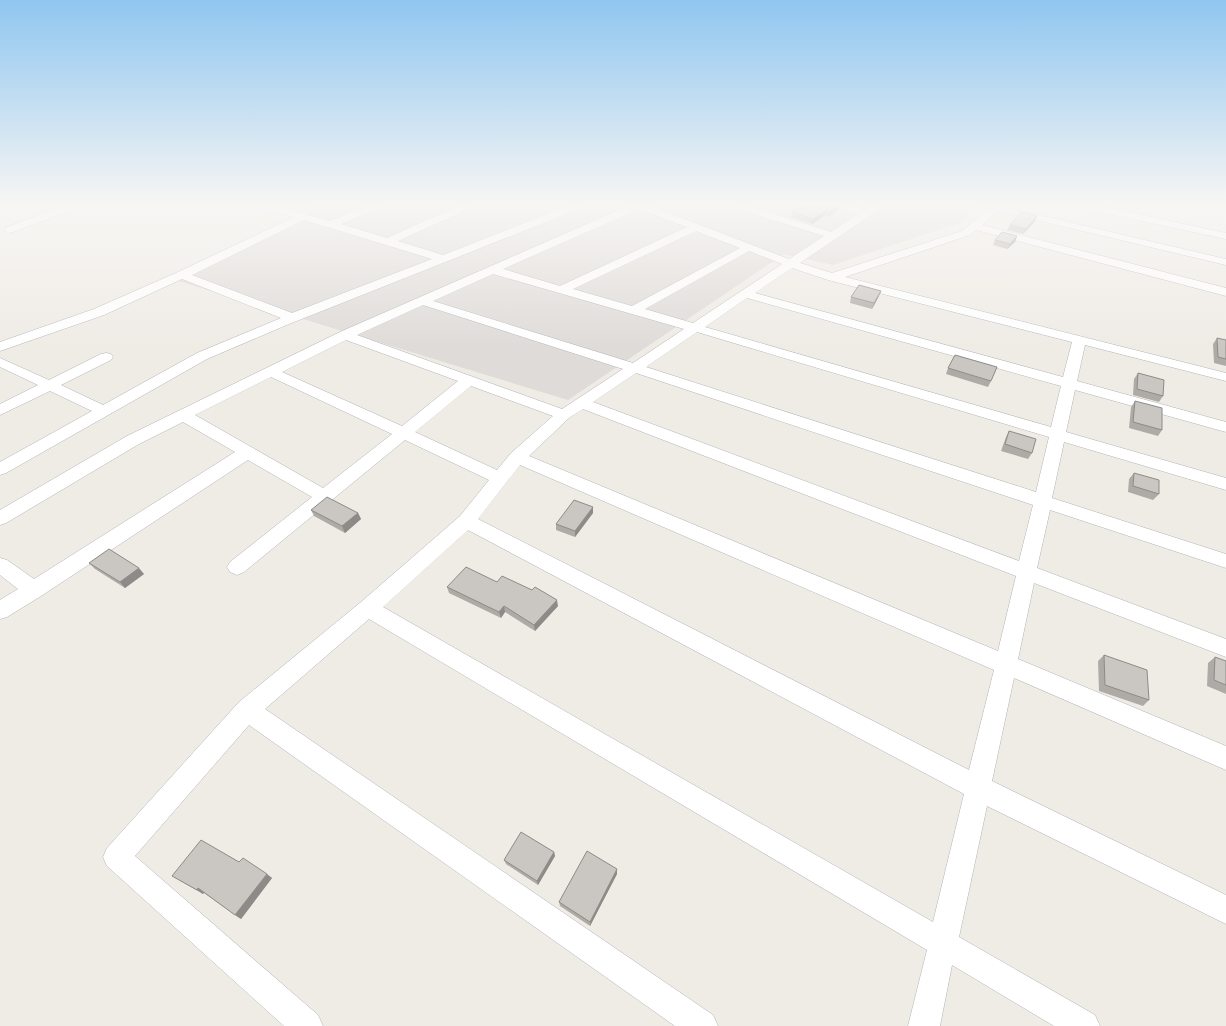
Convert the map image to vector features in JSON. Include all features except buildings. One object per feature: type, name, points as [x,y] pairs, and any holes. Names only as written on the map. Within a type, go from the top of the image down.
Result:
[{"type":"street","points":[[0,347],[99,312],[182,276],[233,251]]},
{"type":"street","points":[[418,251],[445,259]]},
{"type":"street","points":[[0,469],[202,356],[293,318],[465,251]]},
{"type":"street","points":[[0,518],[133,440],[183,415],[345,335],[535,251]]},
{"type":"street","points":[[561,290],[645,251]]},
{"type":"street","points":[[634,310],[742,251]]},
{"type":"street","points":[[759,251],[792,264],[832,277],[1226,377]]},
{"type":"street","points":[[308,1026],[116,856],[247,710],[368,608],[466,521],[516,458],[564,415],[811,251]]},
{"type":"street","points":[[832,277],[912,251]]},
{"type":"street","points":[[1069,251],[1226,292]]},
{"type":"street","points":[[1181,251],[1226,262]]},
{"type":"street","points":[[492,270],[696,328],[1226,484]]},
{"type":"street","points":[[182,276],[293,318]]},
{"type":"street","points":[[747,294],[1226,427]]},
{"type":"street","points":[[422,301],[635,368],[1226,561]]},
{"type":"street","points":[[345,335],[564,415]]},
{"type":"street","points":[[924,1026],[1079,340]]},
{"type":"street","points":[[0,410],[106,357]]},
{"type":"street","points":[[0,362],[104,411]]},
{"type":"street","points":[[270,372],[500,478]]},
{"type":"street","points":[[238,567],[469,380]]},
{"type":"street","points":[[582,403],[1226,648]]},
{"type":"street","points":[[183,415],[324,497]]},
{"type":"street","points":[[0,611],[248,452]]},
{"type":"street","points":[[516,458],[1226,758]]},
{"type":"street","points":[[466,521],[978,788],[1226,910]]},
{"type":"street","points":[[0,565],[34,590]]},
{"type":"street","points":[[368,608],[1084,1026]]},
{"type":"street","points":[[247,710],[702,1026]]},
{"type":"shaded area","points":[[231,251],[875,251],[833,265],[784,254],[568,400],[175,280]]}]
